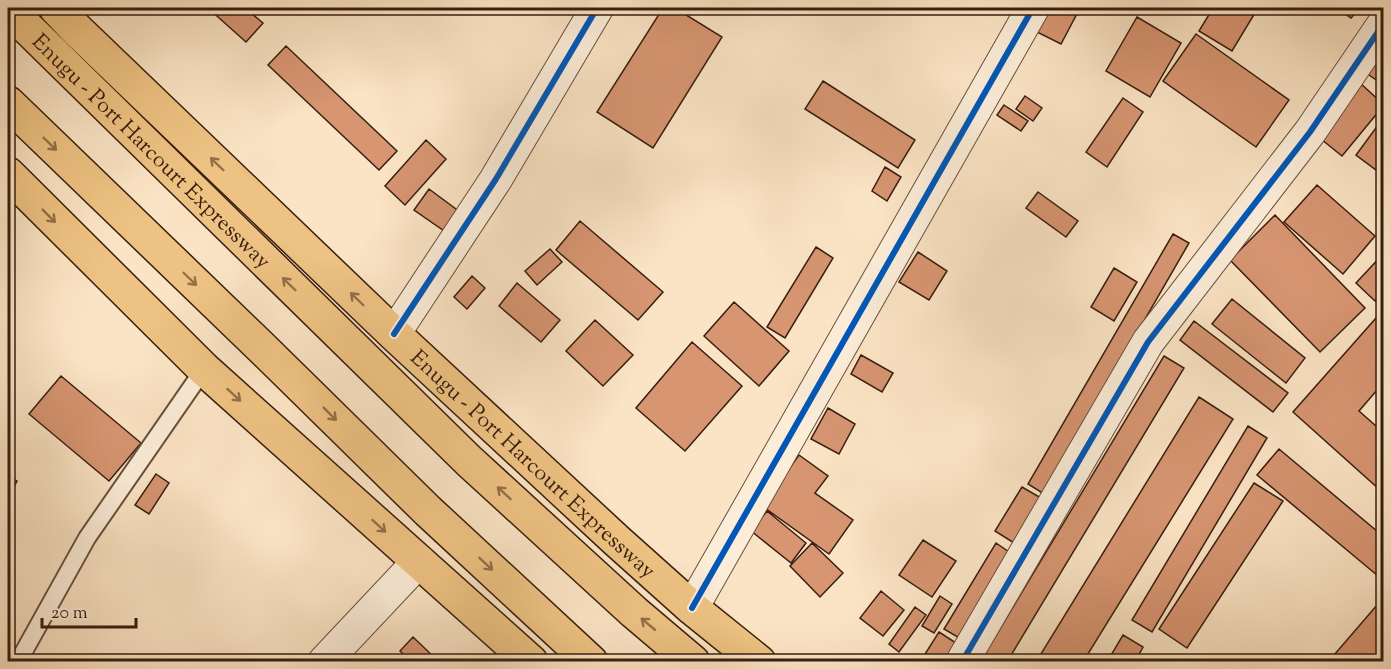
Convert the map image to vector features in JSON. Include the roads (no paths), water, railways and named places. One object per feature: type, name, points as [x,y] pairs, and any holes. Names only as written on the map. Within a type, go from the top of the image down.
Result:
[{"type":"main road","name":"Enugu - Port Harcourt Expressway","points":[[56,8],[394,334],[692,608],[759,662]]},
{"type":"main road","name":"Enugu - Port Harcourt Expressway","points":[[8,9],[469,461],[634,612],[693,662]]},
{"type":"main road","points":[[8,103],[261,346],[428,511],[591,662]]},
{"type":"main road","points":[[8,175],[204,369],[531,662]]},
{"type":"street","points":[[394,334],[496,179],[597,8]]},
{"type":"street","points":[[692,608],[1033,8]]},
{"type":"street","points":[[962,662],[1148,342],[1310,132],[1383,23]]},
{"type":"street","points":[[324,662],[419,561]]},
{"type":"lane","points":[[18,662],[87,538],[204,369]]}]
